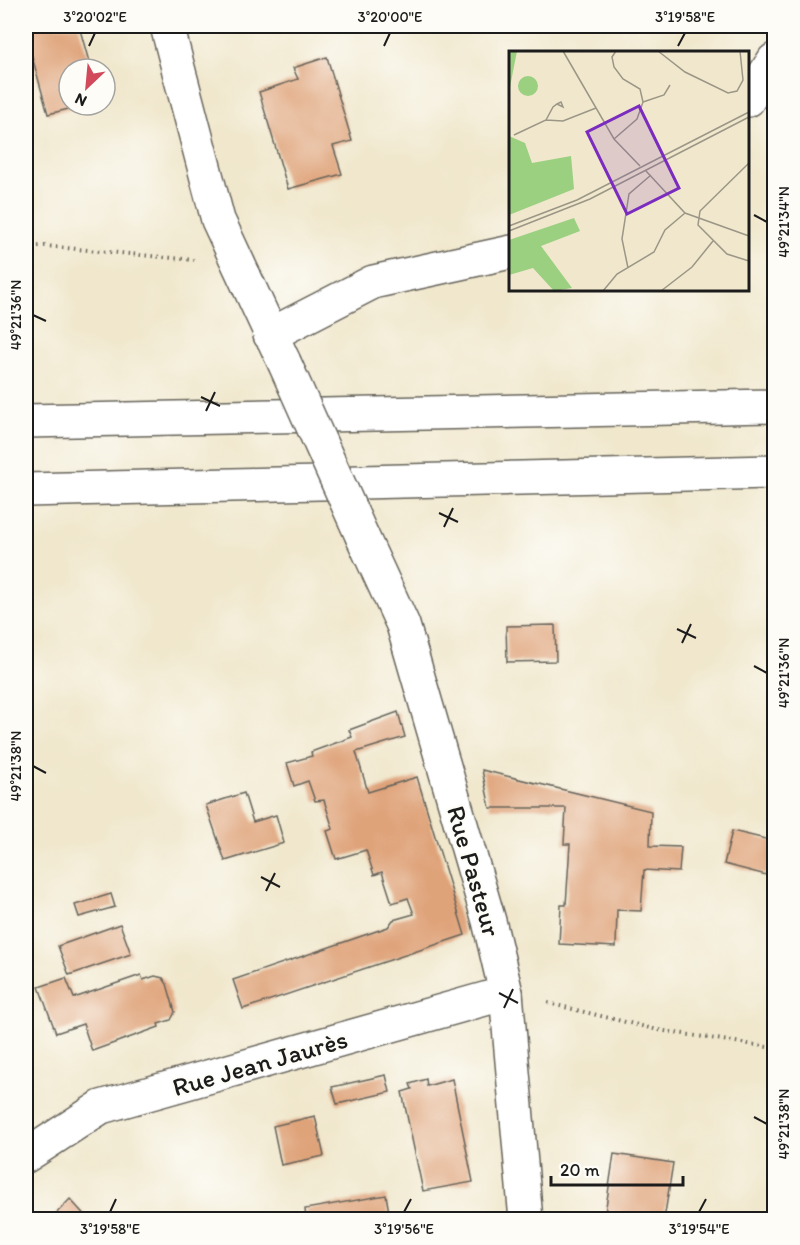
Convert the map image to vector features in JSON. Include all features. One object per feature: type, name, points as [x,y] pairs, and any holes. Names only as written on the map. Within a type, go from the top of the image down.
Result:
[{"type":"main road","name":"Rue Pasteur","points":[[167,26],[218,220],[403,625],[489,921],[506,993],[526,1220]]},
{"type":"main road","points":[[749,97],[774,60]]},
{"type":"main road","points":[[277,348],[373,282],[509,252]]},
{"type":"main road","points":[[26,421],[774,405]]},
{"type":"main road","points":[[26,490],[774,472]]},
{"type":"main road","name":"Rue Jean Jaurès","points":[[26,1156],[101,1107],[506,993]]},
{"type":"path","points":[[26,247],[91,249],[179,260],[237,261]]},
{"type":"path","points":[[506,993],[658,1030],[774,1048]]},
{"type":"building","points":[[26,26],[79,26],[88,57],[57,57],[57,112],[48,114],[28,42],[26,43]]},
{"type":"building","points":[[327,57],[352,141],[333,146],[342,174],[288,189],[259,92],[298,79],[293,68]]},
{"type":"building","points":[[555,625],[556,661],[507,662],[506,626]]},
{"type":"building","points":[[398,712],[405,737],[356,752],[368,792],[417,777],[465,935],[243,1009],[233,980],[388,927],[393,920],[414,914],[408,898],[392,903],[382,872],[374,875],[366,850],[336,859],[327,831],[333,829],[324,800],[315,801],[308,781],[294,786],[287,763],[312,756],[311,752],[352,737],[349,730]]},
{"type":"building","points":[[482,770],[651,811],[650,846],[681,847],[679,872],[644,870],[641,911],[617,910],[616,947],[559,944],[561,905],[566,905],[570,844],[564,844],[566,808],[490,808]]},
{"type":"building","points":[[244,793],[253,822],[276,815],[284,843],[225,861],[206,805]]},
{"type":"building","points":[[732,831],[774,841],[774,877],[724,864]]},
{"type":"building","points":[[111,894],[115,907],[79,917],[75,905]]},
{"type":"building","points":[[120,924],[131,954],[69,975],[58,946]]},
{"type":"building","points":[[141,975],[143,980],[155,976],[163,978],[167,984],[175,1012],[171,1020],[158,1024],[159,1027],[92,1051],[83,1024],[56,1033],[39,987],[66,978],[74,998]]},
{"type":"building","points":[[386,1075],[390,1092],[337,1104],[332,1087]]},
{"type":"building","points":[[426,1079],[427,1086],[452,1079],[473,1182],[423,1191],[402,1092],[412,1089],[410,1084]]},
{"type":"building","points":[[315,1116],[324,1156],[281,1165],[273,1126]]},
{"type":"building","points":[[614,1154],[673,1163],[664,1220],[604,1220]]},
{"type":"building","points":[[386,1195],[390,1218],[306,1220],[305,1209]]},
{"type":"building","points":[[70,1199],[89,1220],[43,1220],[47,1215],[51,1219]]}]
